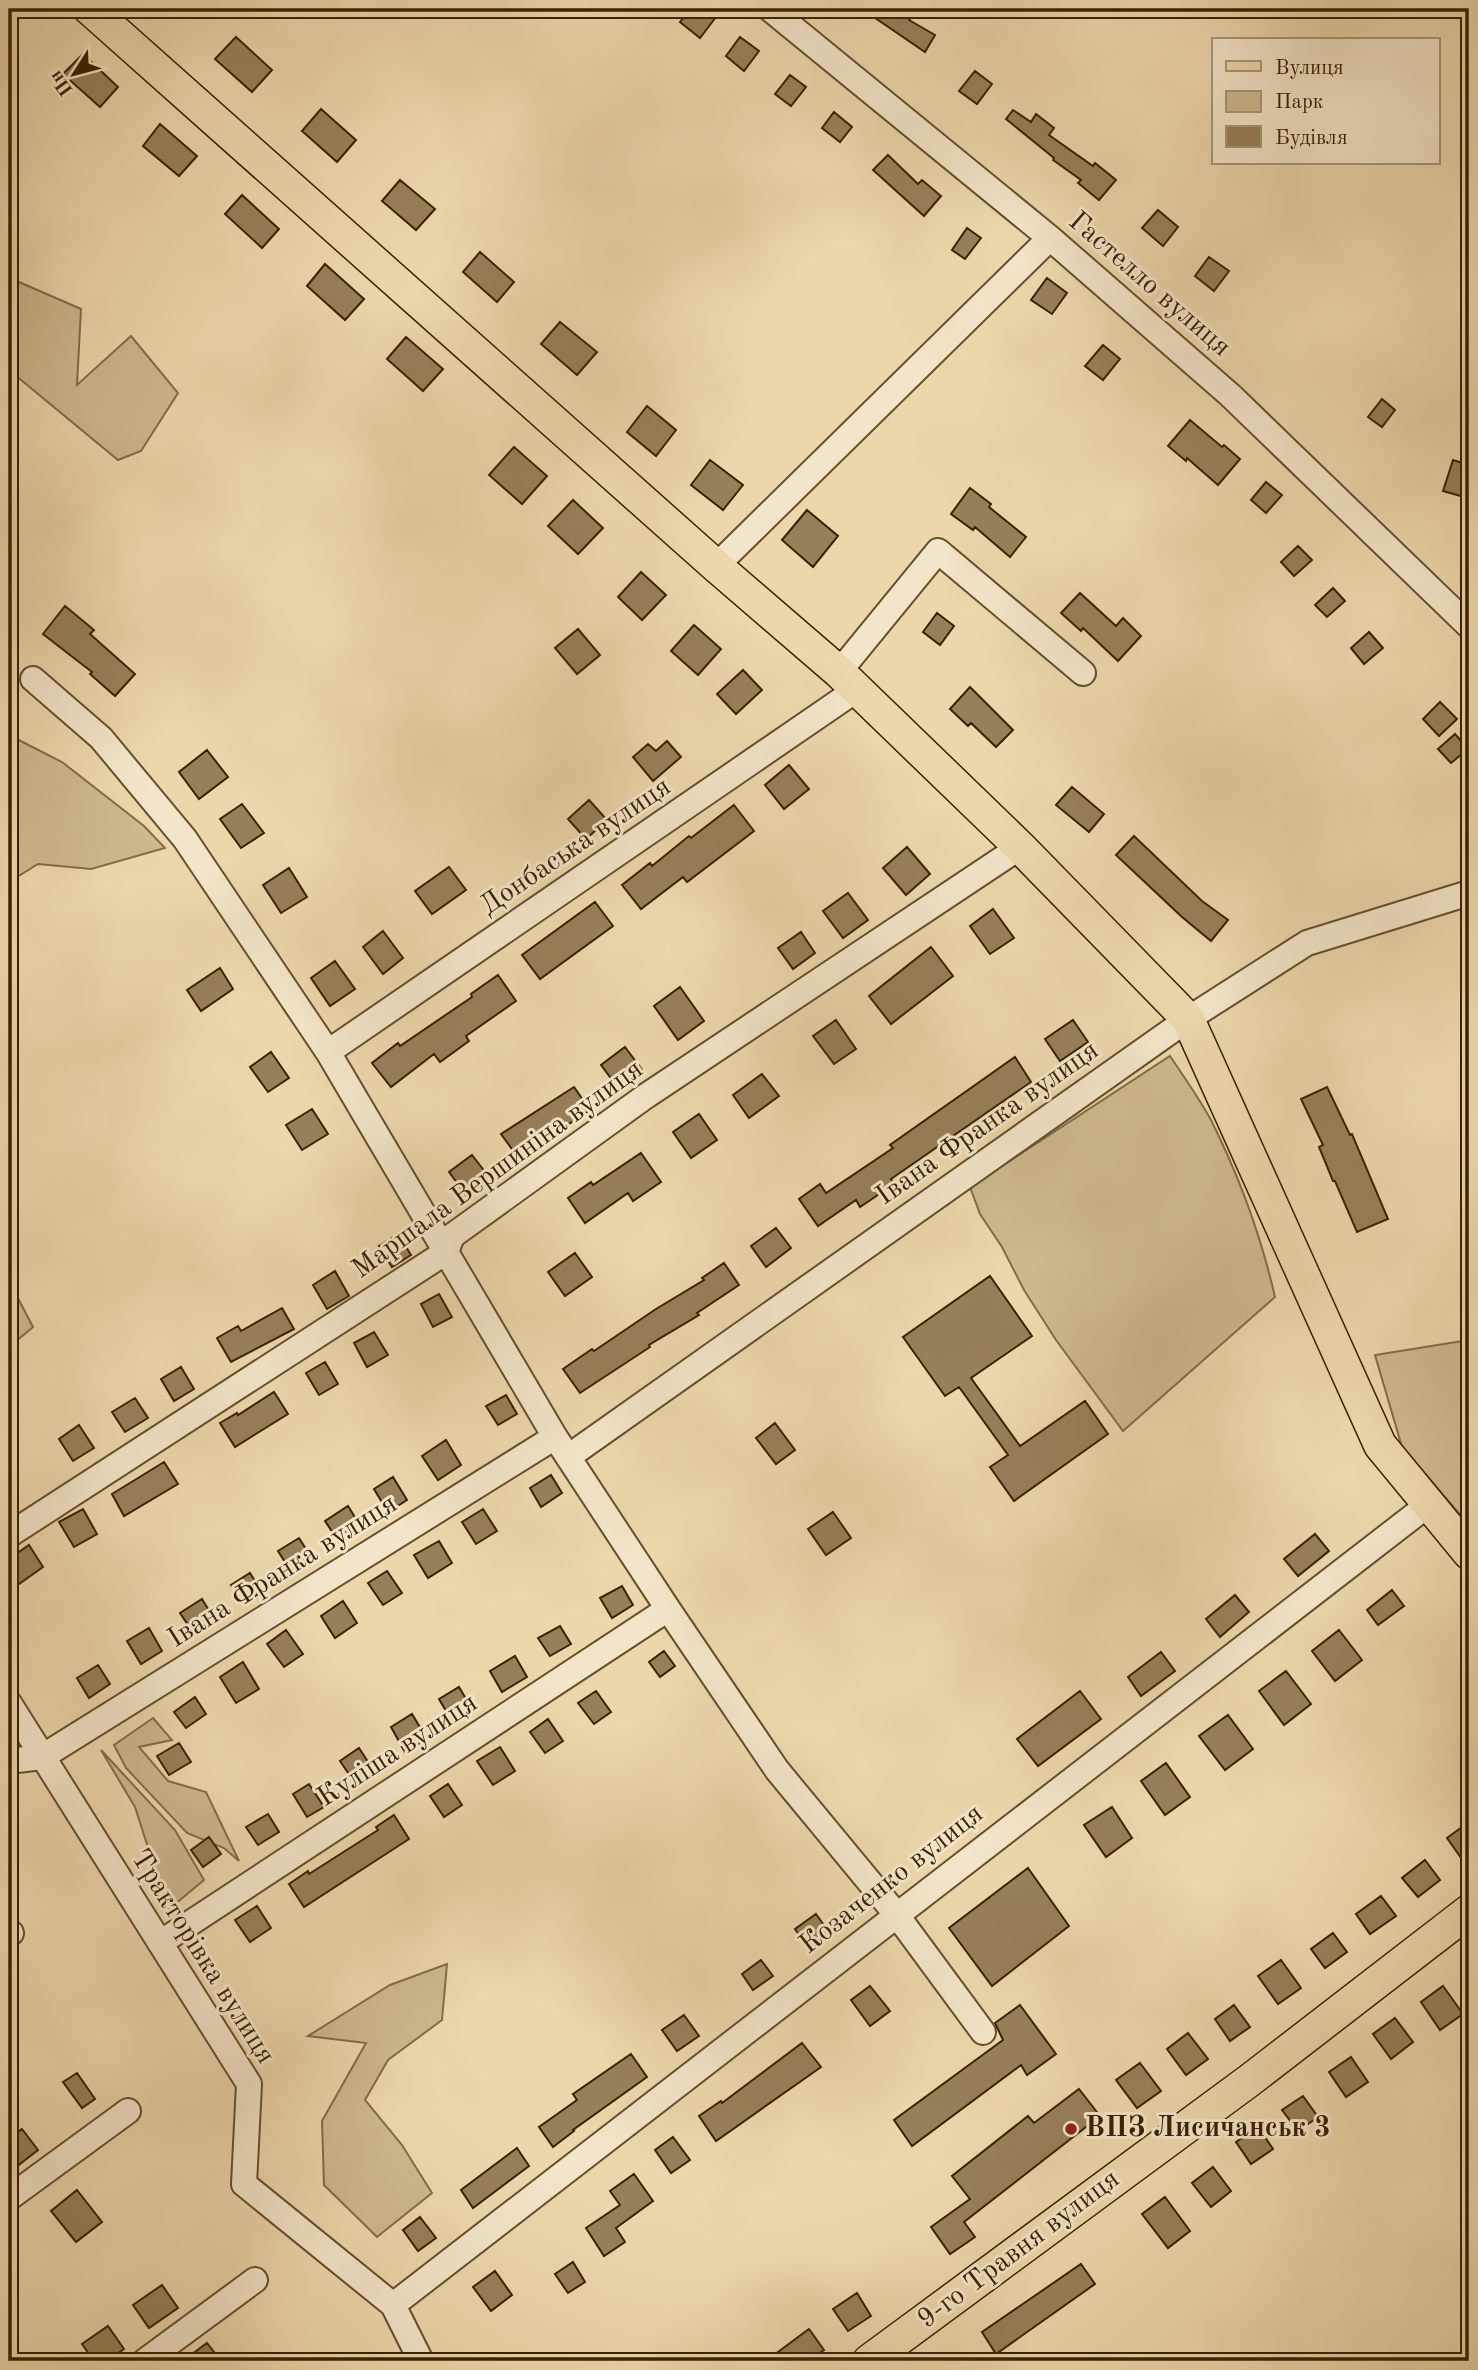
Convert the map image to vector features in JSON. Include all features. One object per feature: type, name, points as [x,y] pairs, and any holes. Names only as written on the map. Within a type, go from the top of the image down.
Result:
[{"type":"main road","points":[[90,9],[848,681],[1020,847],[1188,1019],[1380,1445],[1469,1553]]},
{"type":"main road","name":"9-го Травня вулиця","points":[[869,2361],[1261,2072],[1469,1911]]},
{"type":"street","name":"Гастелло вулиця","points":[[770,9],[1051,238],[1230,395],[1469,626]]},
{"type":"street","points":[[716,566],[1051,238]]},
{"type":"street","name":"Донбаська вулиця","points":[[328,1052],[848,681],[938,551],[1083,673]]},
{"type":"street","points":[[33,679],[101,738],[185,839],[328,1052],[561,1447],[668,1609],[777,1770],[896,1914],[983,2032]]},
{"type":"street","name":"Маршала Вершиніна вулиця","points":[[9,1535],[446,1252],[452,1236],[646,1096],[1020,847]]},
{"type":"street","name":"Івана Франка вулиця","points":[[42,1757],[561,1447],[1188,1019],[1307,943],[1469,893]]},
{"type":"street","name":"Козаченко вулиця","points":[[393,2305],[1429,1504]]},
{"type":"street","name":"Куліша вулиця","points":[[160,1943],[668,1609]]},
{"type":"street","name":"Тракторівка вулиця","points":[[9,1703],[249,2084],[244,2184],[393,2305],[421,2361]]},
{"type":"street","points":[[9,1760],[42,1757]]},
{"type":"street","points":[[9,2198],[128,2111]]},
{"type":"street","points":[[145,2361],[255,2280]]},
{"type":"green space","points":[[19,282],[81,309],[77,385],[131,336],[178,393],[141,451],[118,460],[9,370],[9,288]]},
{"type":"green space","points":[[9,735],[62,762],[144,826],[165,848],[91,869],[38,864],[9,882]]},
{"type":"green space","points":[[1170,1056],[1206,1112],[1231,1163],[1256,1229],[1275,1297],[1123,1431],[1056,1340],[1024,1290],[1002,1247],[980,1214],[970,1187]]},
{"type":"green space","points":[[9,1281],[33,1327],[9,1347]]},
{"type":"green space","points":[[1469,1340],[1469,1525],[1402,1447],[1375,1355]]},
{"type":"green space","points":[[153,1718],[172,1740],[139,1747],[168,1781],[206,1792],[239,1861],[224,1848],[187,1833],[126,1768],[114,1745]]},
{"type":"green space","points":[[101,1750],[175,1830],[204,1880],[168,1910],[135,1807]]},
{"type":"green space","points":[[447,1964],[442,2020],[388,2060],[365,2100],[402,2145],[432,2193],[377,2237],[324,2185],[322,2121],[366,2043],[308,2036],[390,1985]]},
{"type":"building","points":[[690,9],[707,9],[716,17],[700,38],[680,22]]},
{"type":"building","points":[[862,9],[898,9],[911,17],[909,20],[935,35],[925,52]]},
{"type":"building","points":[[236,37],[272,70],[252,92],[215,59]]},
{"type":"building","points":[[740,37],[759,51],[744,71],[726,56]]},
{"type":"building","points":[[83,54],[118,87],[100,107],[63,74]]},
{"type":"building","points":[[975,71],[992,84],[977,104],[959,91]]},
{"type":"building","points":[[790,75],[806,87],[791,106],[775,94]]},
{"type":"building","points":[[321,109],[356,140],[337,162],[302,131]]},
{"type":"building","points":[[1013,110],[1031,122],[1036,114],[1054,128],[1049,135],[1093,166],[1095,163],[1116,180],[1099,200],[1078,183],[1081,180],[1053,160],[1054,158],[1006,119]]},
{"type":"building","points":[[834,112],[852,127],[840,142],[822,128]]},
{"type":"building","points":[[160,124],[197,156],[179,176],[143,146]]},
{"type":"building","points":[[888,155],[918,184],[922,180],[941,196],[924,216],[873,170]]},
{"type":"building","points":[[400,180],[435,209],[416,230],[382,201]]},
{"type":"building","points":[[242,195],[279,229],[262,248],[225,214]]},
{"type":"building","points":[[1158,210],[1178,227],[1163,246],[1142,228]]},
{"type":"building","points":[[967,228],[981,238],[965,259],[952,250]]},
{"type":"building","points":[[480,252],[514,282],[497,302],[463,272]]},
{"type":"building","points":[[1209,257],[1229,271],[1214,291],[1195,276]]},
{"type":"building","points":[[325,264],[364,299],[345,320],[307,286]]},
{"type":"building","points":[[1047,278],[1067,293],[1052,314],[1031,300]]},
{"type":"building","points":[[560,322],[597,352],[577,375],[541,344]]},
{"type":"building","points":[[406,337],[443,369],[423,391],[387,359]]},
{"type":"building","points":[[1103,345],[1120,359],[1103,380],[1085,366]]},
{"type":"building","points":[[1382,399],[1395,410],[1382,427],[1368,417]]},
{"type":"building","points":[[647,406],[676,430],[656,456],[627,432]]},
{"type":"building","points":[[1190,420],[1240,459],[1218,485],[1187,458],[1186,461],[1168,446]]},
{"type":"building","points":[[514,447],[547,476],[522,504],[489,475]]},
{"type":"building","points":[[710,460],[743,485],[723,510],[691,485]]},
{"type":"building","points":[[1453,460],[1469,465],[1469,480],[1464,497],[1443,491]]},
{"type":"building","points":[[1266,482],[1282,495],[1266,513],[1251,500]]},
{"type":"building","points":[[970,488],[1026,537],[1010,557],[975,527],[973,530],[951,514]]},
{"type":"building","points":[[573,500],[603,528],[578,554],[548,526]]},
{"type":"building","points":[[807,510],[838,536],[813,567],[782,540]]},
{"type":"building","points":[[1298,546],[1312,560],[1294,576],[1281,562]]},
{"type":"building","points":[[641,572],[666,595],[642,620],[618,597]]},
{"type":"building","points":[[1333,588],[1345,601],[1327,617],[1315,605]]},
{"type":"building","points":[[1080,593],[1116,626],[1123,618],[1141,636],[1118,661],[1083,628],[1081,631],[1061,613]]},
{"type":"building","points":[[65,606],[94,630],[90,634],[135,674],[115,696],[90,674],[92,672],[43,634]]},
{"type":"building","points":[[937,613],[954,626],[940,645],[923,632]]},
{"type":"building","points":[[694,625],[721,649],[698,675],[671,651]]},
{"type":"building","points":[[578,629],[600,655],[577,674],[555,648]]},
{"type":"building","points":[[1369,632],[1383,648],[1364,664],[1351,648]]},
{"type":"building","points":[[743,670],[762,690],[736,714],[717,694]]},
{"type":"building","points":[[970,687],[1013,730],[996,747],[971,723],[968,726],[950,709]]},
{"type":"building","points":[[1440,702],[1457,719],[1439,736],[1423,719]]},
{"type":"building","points":[[1455,734],[1468,749],[1451,763],[1438,749]]},
{"type":"building","points":[[667,741],[681,757],[653,781],[633,757],[648,744],[656,751]]},
{"type":"building","points":[[207,750],[228,777],[199,799],[179,772]]},
{"type":"building","points":[[789,765],[809,789],[784,809],[765,785]]},
{"type":"building","points":[[1072,787],[1104,814],[1089,832],[1056,805]]},
{"type":"building","points":[[589,800],[607,820],[586,839],[568,819]]},
{"type":"building","points":[[242,804],[264,833],[241,848],[220,819]]},
{"type":"building","points":[[734,805],[754,831],[687,882],[683,877],[641,909],[622,885]]},
{"type":"building","points":[[1134,836],[1202,901],[1228,920],[1211,941],[1116,855]]},
{"type":"building","points":[[907,847],[930,874],[906,895],[883,868]]},
{"type":"building","points":[[449,867],[466,890],[432,914],[415,891]]},
{"type":"building","points":[[289,868],[307,897],[281,913],[263,885]]},
{"type":"building","points":[[848,893],[868,920],[843,938],[823,911]]},
{"type":"building","points":[[595,902],[613,926],[540,979],[522,955]]},
{"type":"building","points":[[993,909],[1014,938],[990,954],[970,926]]},
{"type":"building","points":[[383,931],[403,958],[383,974],[363,947]]},
{"type":"building","points":[[801,932],[815,953],[793,969],[778,948]]},
{"type":"building","points":[[931,947],[953,976],[891,1024],[869,996]]},
{"type":"building","points":[[335,961],[355,989],[330,1006],[311,978]]},
{"type":"building","points":[[220,968],[233,989],[201,1011],[187,990]]},
{"type":"building","points":[[498,975],[516,1001],[466,1036],[469,1041],[440,1062],[434,1054],[391,1087],[372,1063],[398,1043],[400,1046],[472,997],[471,994]]},
{"type":"building","points":[[680,987],[704,1021],[678,1040],[654,1006]]},
{"type":"building","points":[[836,1020],[856,1049],[834,1064],[813,1036]]},
{"type":"building","points":[[1073,1020],[1088,1042],[1060,1061],[1045,1039]]},
{"type":"building","points":[[625,1047],[643,1071],[619,1089],[601,1065]]},
{"type":"building","points":[[271,1052],[289,1078],[268,1092],[250,1067]]},
{"type":"building","points":[[1015,1057],[1031,1082],[891,1179],[894,1184],[860,1207],[856,1200],[818,1226],[799,1199],[820,1184],[826,1193],[893,1148],[890,1145]]},
{"type":"building","points":[[762,1074],[779,1096],[749,1118],[733,1095]]},
{"type":"building","points":[[574,1087],[590,1110],[564,1127],[562,1124],[517,1156],[501,1134]]},
{"type":"building","points":[[1327,1087],[1350,1135],[1352,1134],[1388,1219],[1357,1232],[1319,1147],[1323,1145],[1301,1099]]},
{"type":"building","points":[[312,1109],[328,1134],[302,1150],[286,1125]]},
{"type":"building","points":[[699,1114],[717,1140],[691,1158],[673,1132]]},
{"type":"building","points":[[641,1153],[661,1182],[633,1201],[628,1193],[585,1223],[568,1198]]},
{"type":"building","points":[[472,1155],[489,1177],[466,1195],[449,1172]]},
{"type":"building","points":[[776,1228],[791,1248],[766,1267],[751,1246]]},
{"type":"building","points":[[398,1234],[411,1255],[392,1267],[379,1246]]},
{"type":"building","points":[[575,1253],[592,1277],[565,1296],[548,1272]]},
{"type":"building","points":[[724,1263],[739,1285],[697,1313],[699,1315],[649,1345],[650,1347],[580,1393],[563,1369],[704,1280],[702,1278]]},
{"type":"building","points":[[335,1271],[349,1296],[327,1309],[313,1285]]},
{"type":"building","points":[[990,1276],[1032,1336],[971,1378],[1020,1446],[1085,1401],[1108,1434],[1014,1501],[990,1467],[1008,1455],[959,1387],[945,1396],[903,1337]]},
{"type":"building","points":[[439,1294],[452,1317],[433,1327],[421,1304]]},
{"type":"building","points":[[282,1308],[294,1329],[231,1362],[217,1338],[238,1326],[241,1331]]},
{"type":"building","points":[[374,1332],[388,1355],[367,1367],[354,1343]]},
{"type":"building","points":[[325,1362],[338,1384],[319,1395],[306,1373]]},
{"type":"building","points":[[181,1367],[194,1389],[174,1401],[161,1379]]},
{"type":"building","points":[[274,1392],[288,1414],[235,1447],[220,1423]]},
{"type":"building","points":[[506,1395],[517,1414],[498,1425],[486,1406]]},
{"type":"building","points":[[135,1398],[148,1418],[125,1432],[112,1412]]},
{"type":"building","points":[[775,1423],[795,1450],[776,1464],[756,1438]]},
{"type":"building","points":[[79,1425],[94,1448],[73,1461],[59,1439]]},
{"type":"building","points":[[446,1440],[461,1465],[438,1480],[422,1456]]},
{"type":"building","points":[[164,1462],[178,1484],[124,1516],[112,1494]]},
{"type":"building","points":[[551,1475],[562,1493],[541,1507],[530,1488]]},
{"type":"building","points":[[393,1477],[407,1500],[388,1512],[374,1489]]},
{"type":"building","points":[[348,1506],[361,1527],[339,1542],[325,1521]]},
{"type":"building","points":[[83,1509],[97,1534],[74,1547],[59,1522]]},
{"type":"building","points":[[483,1509],[497,1531],[476,1544],[462,1522]]},
{"type":"building","points":[[833,1512],[851,1538],[826,1555],[808,1529]]},
{"type":"building","points":[[1315,1534],[1329,1551],[1298,1576],[1284,1559]]},
{"type":"building","points":[[299,1538],[311,1557],[290,1570],[278,1551]]},
{"type":"building","points":[[439,1541],[452,1563],[428,1578],[414,1555]]},
{"type":"building","points":[[29,1545],[43,1567],[19,1584],[9,1568],[9,1559]]},
{"type":"building","points":[[387,1571],[402,1593],[383,1605],[368,1583]]},
{"type":"building","points":[[250,1573],[262,1592],[243,1603],[231,1585]]},
{"type":"building","points":[[622,1586],[633,1605],[612,1618],[600,1598]]},
{"type":"building","points":[[1392,1590],[1404,1606],[1378,1625],[1367,1610]]},
{"type":"building","points":[[1235,1595],[1249,1612],[1220,1637],[1206,1619]]},
{"type":"building","points":[[202,1599],[213,1617],[192,1631],[180,1613]]},
{"type":"building","points":[[343,1601],[357,1623],[335,1638],[321,1616]]},
{"type":"building","points":[[560,1626],[571,1644],[550,1656],[538,1638]]},
{"type":"building","points":[[149,1628],[162,1651],[141,1664],[127,1641]]},
{"type":"building","points":[[286,1630],[303,1654],[284,1667],[267,1644]]},
{"type":"building","points":[[1339,1630],[1362,1660],[1335,1681],[1312,1651]]},
{"type":"building","points":[[664,1651],[675,1666],[660,1677],[649,1662]]},
{"type":"building","points":[[1161,1652],[1175,1671],[1141,1696],[1128,1677]]},
{"type":"building","points":[[515,1656],[527,1677],[502,1692],[490,1671]]},
{"type":"building","points":[[243,1662],[259,1689],[236,1703],[220,1677]]},
{"type":"building","points":[[98,1665],[110,1684],[89,1698],[77,1678]]},
{"type":"building","points":[[1286,1671],[1311,1704],[1284,1725],[1259,1691]]},
{"type":"building","points":[[459,1687],[472,1709],[452,1721],[439,1699]]},
{"type":"building","points":[[596,1691],[611,1712],[594,1724],[578,1703]]},
{"type":"building","points":[[1080,1691],[1101,1719],[1038,1766],[1017,1739]]},
{"type":"building","points":[[195,1697],[206,1714],[186,1728],[174,1712]]},
{"type":"building","points":[[412,1714],[427,1739],[405,1752],[391,1727]]},
{"type":"building","points":[[1228,1715],[1253,1749],[1225,1770],[1199,1736]]},
{"type":"building","points":[[548,1719],[563,1741],[545,1753],[530,1732]]},
{"type":"building","points":[[179,1743],[191,1762],[169,1775],[157,1756]]},
{"type":"building","points":[[500,1747],[515,1771],[493,1785],[477,1761]]},
{"type":"building","points":[[359,1748],[374,1771],[355,1783],[340,1761]]},
{"type":"building","points":[[1166,1763],[1190,1797],[1165,1815],[1141,1781]]},
{"type":"building","points":[[309,1784],[324,1807],[307,1817],[293,1794]]},
{"type":"building","points":[[448,1784],[462,1805],[444,1817],[430,1796]]},
{"type":"building","points":[[1112,1807],[1132,1838],[1106,1857],[1084,1825]]},
{"type":"building","points":[[268,1814],[279,1832],[258,1845],[246,1827]]},
{"type":"building","points":[[394,1815],[409,1839],[304,1907],[289,1884],[378,1830],[376,1827]]},
{"type":"building","points":[[1469,1822],[1469,1869],[1447,1838]]},
{"type":"building","points":[[209,1837],[221,1854],[203,1867],[191,1850]]},
{"type":"building","points":[[1425,1860],[1440,1880],[1418,1897],[1402,1878]]},
{"type":"building","points":[[1028,1868],[1069,1926],[992,1986],[949,1928]]},
{"type":"building","points":[[1381,1896],[1396,1916],[1370,1934],[1356,1914]]},
{"type":"building","points":[[257,1906],[271,1928],[250,1942],[235,1920]]},
{"type":"building","points":[[816,1914],[831,1935],[810,1950],[795,1929]]},
{"type":"building","points":[[1333,1933],[1347,1952],[1325,1968],[1311,1949]]},
{"type":"building","points":[[761,1960],[773,1976],[753,1990],[742,1974]]},
{"type":"building","points":[[1281,1960],[1301,1988],[1278,2004],[1258,1976]]},
{"type":"building","points":[[870,1986],[890,2011],[870,2026],[851,2000]]},
{"type":"building","points":[[1443,1986],[1463,2014],[1440,2030],[1421,2002]]},
{"type":"building","points":[[1020,2005],[1056,2054],[1027,2075],[1021,2065],[912,2146],[894,2120],[1003,2040],[995,2023]]},
{"type":"building","points":[[1234,2005],[1250,2027],[1230,2041],[1215,2019]]},
{"type":"building","points":[[684,2015],[699,2036],[677,2051],[662,2030]]},
{"type":"building","points":[[1395,2018],[1413,2042],[1391,2059],[1373,2034]]},
{"type":"building","points":[[1188,2033],[1208,2059],[1186,2075],[1167,2049]]},
{"type":"building","points":[[802,2043],[821,2067],[716,2141],[699,2116],[721,2101],[722,2103]]},
{"type":"building","points":[[631,2054],[647,2077],[553,2147],[539,2127],[577,2100],[573,2094]]},
{"type":"building","points":[[1351,2057],[1368,2082],[1346,2097],[1329,2072]]},
{"type":"building","points":[[1140,2063],[1161,2091],[1137,2108],[1116,2080]]},
{"type":"building","points":[[77,2073],[95,2099],[82,2108],[63,2082]]},
{"type":"building","points":[[1079,2089],[1100,2116],[964,2222],[975,2237],[950,2254],[931,2227],[970,2199],[952,2176],[1028,2116],[1034,2123]]},
{"type":"building","points":[[1303,2096],[1318,2117],[1298,2131],[1282,2110]]},
{"type":"building","points":[[1258,2127],[1273,2149],[1251,2164],[1236,2142]]},
{"type":"building","points":[[22,2129],[38,2150],[16,2167],[9,2158],[9,2139]]},
{"type":"building","points":[[673,2137],[690,2160],[671,2173],[655,2150]]},
{"type":"building","points":[[517,2148],[529,2166],[473,2208],[461,2190]]},
{"type":"building","points":[[1213,2167],[1231,2191],[1211,2207],[1192,2183]]},
{"type":"building","points":[[634,2174],[653,2201],[616,2228],[625,2242],[604,2256],[586,2228],[620,2205],[610,2191]]},
{"type":"building","points":[[77,2190],[102,2222],[76,2242],[51,2211]]},
{"type":"building","points":[[1165,2197],[1190,2231],[1168,2248],[1142,2214]]},
{"type":"building","points":[[420,2217],[436,2238],[418,2251],[403,2230]]},
{"type":"building","points":[[573,2262],[585,2282],[568,2293],[555,2274]]},
{"type":"building","points":[[1081,2264],[1095,2284],[996,2354],[982,2332]]},
{"type":"building","points":[[495,2271],[512,2295],[491,2311],[473,2287]]},
{"type":"building","points":[[162,2285],[178,2308],[149,2328],[133,2305]]},
{"type":"building","points":[[857,2293],[871,2316],[848,2331],[833,2309]]},
{"type":"building","points":[[108,2326],[124,2349],[107,2361],[94,2361],[82,2344]]},
{"type":"building","points":[[809,2329],[824,2350],[808,2361],[766,2361]]},
{"type":"building","points":[[207,2343],[221,2361],[183,2361]]},
{"type":"place","name":"ВПЗ Лисичанськ 3","points":[[1071,2129]]}]
